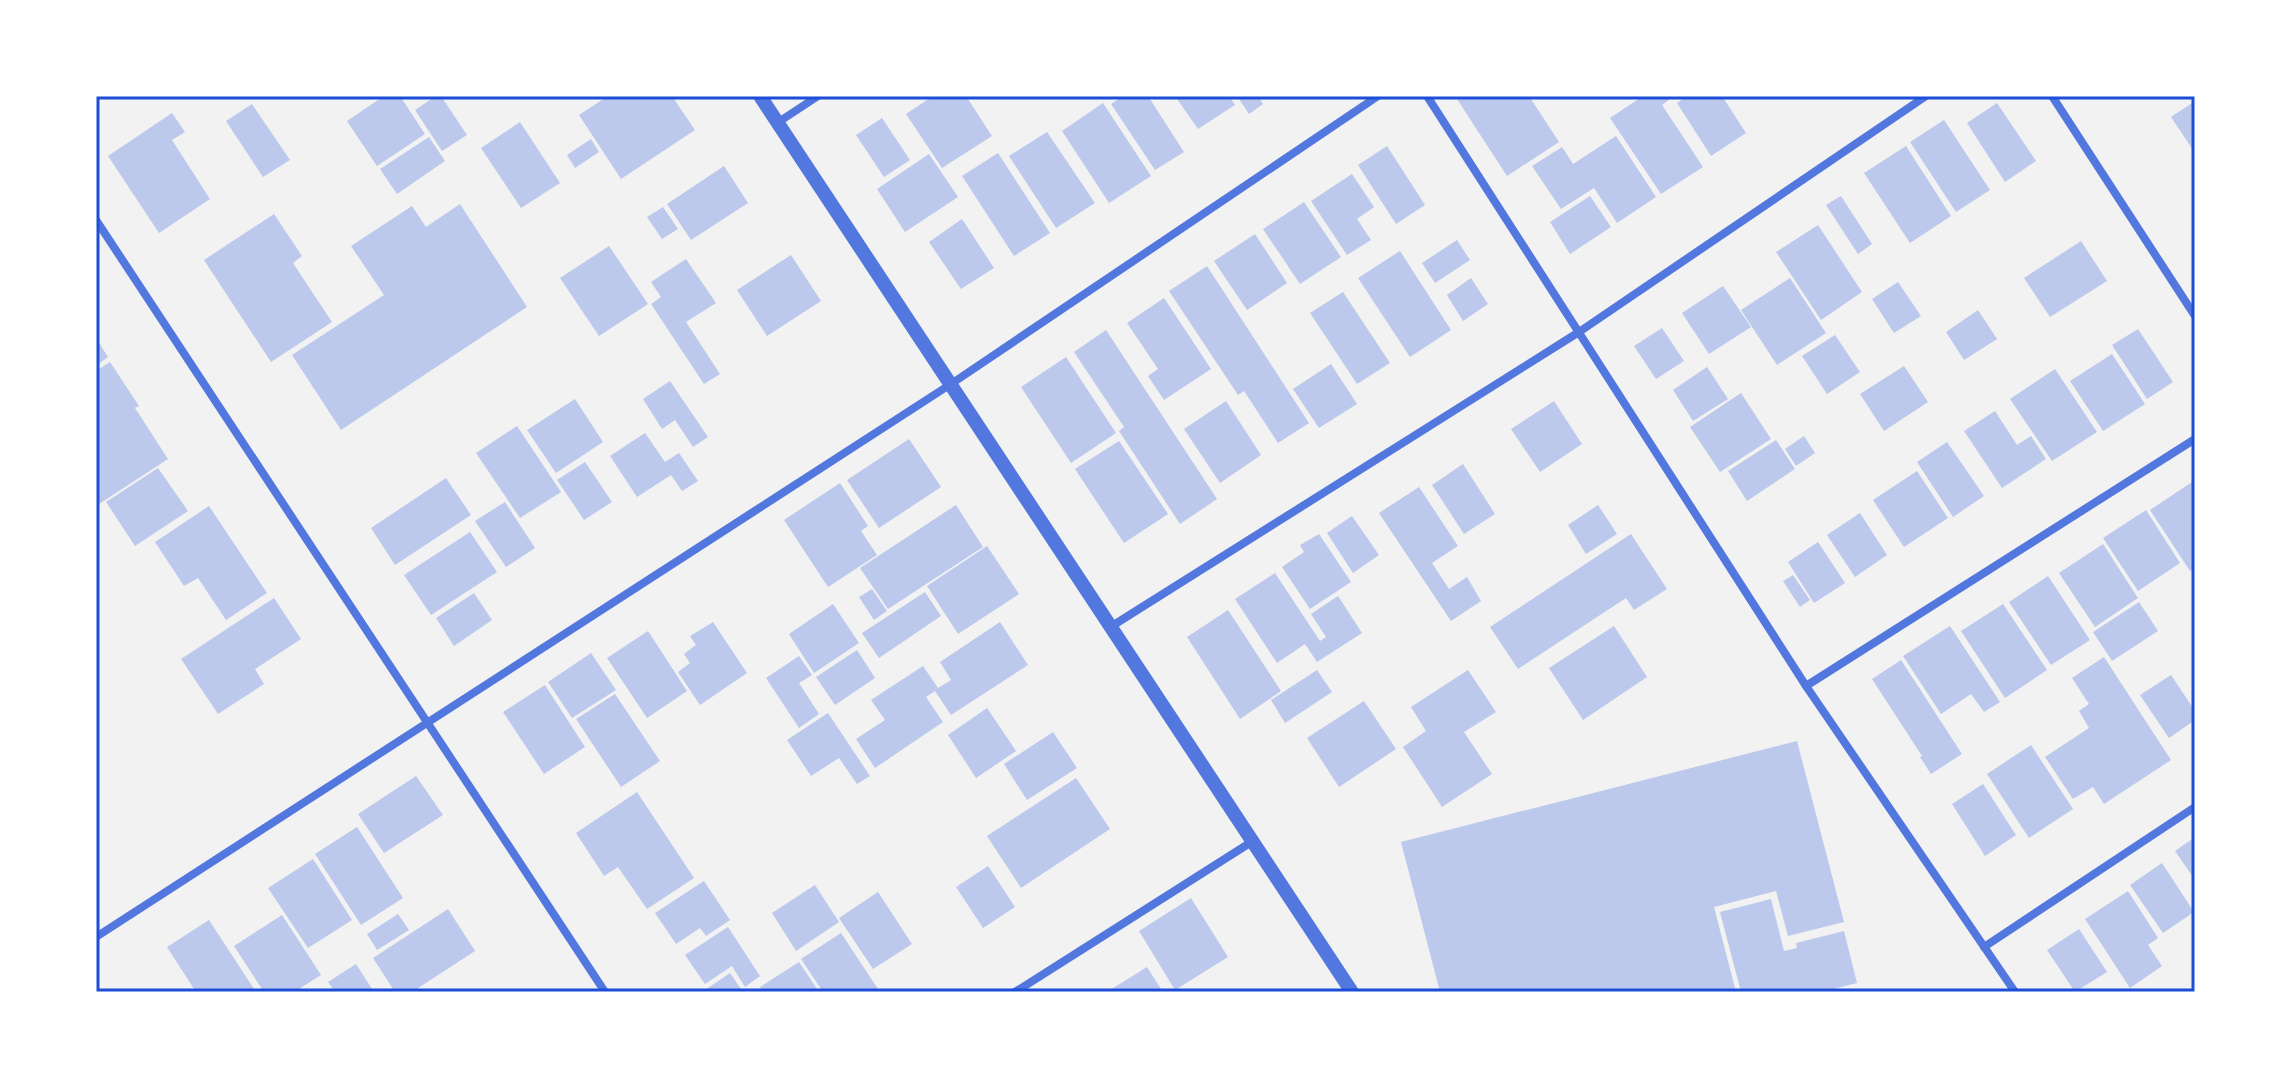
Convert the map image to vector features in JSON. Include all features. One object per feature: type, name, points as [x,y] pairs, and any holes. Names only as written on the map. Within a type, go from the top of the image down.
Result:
[{"type":"street","points":[[760,96],[1352,992]]},
{"type":"street","points":[[777,123],[818,96]]},
{"type":"street","points":[[96,937],[951,384],[1378,96]]},
{"type":"street","points":[[1427,96],[1806,686],[2015,992]]},
{"type":"street","points":[[1112,626],[1579,332],[1926,96]]},
{"type":"street","points":[[2052,96],[2195,316]]},
{"type":"street","points":[[96,220],[605,992]]},
{"type":"street","points":[[1806,686],[2195,439]]},
{"type":"street","points":[[1984,947],[2195,807]]},
{"type":"street","points":[[1015,992],[1254,841]]},
{"type":"building","points":[[384,96],[400,96],[425,134],[377,166],[347,121]]},
{"type":"building","points":[[441,96],[467,135],[442,151],[415,110]]},
{"type":"building","points":[[608,96],[672,96],[695,130],[621,179],[579,115]]},
{"type":"building","points":[[933,96],[966,96],[992,136],[942,168],[906,114]]},
{"type":"building","points":[[1123,96],[1148,96],[1184,152],[1155,170],[1111,104]]},
{"type":"building","points":[[1175,96],[1229,96],[1235,105],[1198,129]]},
{"type":"building","points":[[1237,96],[1258,96],[1263,104],[1249,114]]},
{"type":"building","points":[[1455,96],[1529,96],[1559,142],[1507,176]]},
{"type":"building","points":[[1643,96],[1668,96],[1670,99],[1662,105],[1703,167],[1661,194],[1610,118]]},
{"type":"building","points":[[1687,96],[1722,96],[1746,133],[1711,156],[1677,103]]},
{"type":"building","points":[[2195,101],[2195,153],[2171,117]]},
{"type":"building","points":[[1103,103],[1151,176],[1109,203],[1062,131]]},
{"type":"building","points":[[1997,103],[2036,161],[2005,182],[1967,123]]},
{"type":"building","points":[[252,104],[290,160],[263,177],[226,121]]},
{"type":"building","points":[[172,113],[185,132],[172,140],[210,199],[159,233],[108,156]]},
{"type":"building","points":[[882,118],[910,160],[884,177],[856,135]]},
{"type":"building","points":[[1944,120],[1990,190],[1956,212],[1910,142]]},
{"type":"building","points":[[520,122],[560,183],[521,208],[481,148]]},
{"type":"building","points":[[1047,132],[1095,203],[1056,228],[1009,156]]},
{"type":"building","points":[[1616,136],[1656,197],[1617,223],[1594,188],[1561,209],[1532,166],[1562,147],[1573,164]]},
{"type":"building","points":[[429,137],[445,161],[397,194],[380,169]]},
{"type":"building","points":[[591,139],[599,152],[575,168],[567,155]]},
{"type":"building","points":[[1387,146],[1425,205],[1396,224],[1358,165]]},
{"type":"building","points":[[1906,146],[1951,216],[1910,243],[1864,173]]},
{"type":"building","points":[[998,153],[1050,233],[1014,256],[962,176]]},
{"type":"building","points":[[929,154],[958,197],[905,232],[877,189]]},
{"type":"building","points":[[724,166],[748,203],[691,240],[667,204]]},
{"type":"building","points":[[1352,174],[1374,207],[1357,219],[1371,240],[1347,255],[1311,201]]},
{"type":"building","points":[[1590,196],[1611,227],[1570,254],[1550,222]]},
{"type":"building","points":[[1841,196],[1872,244],[1858,254],[1826,205]]},
{"type":"building","points":[[1304,202],[1341,257],[1300,284],[1263,229]]},
{"type":"building","points":[[460,204],[527,307],[341,430],[292,355],[384,295],[351,246],[412,206],[426,227]]},
{"type":"building","points":[[663,207],[678,229],[662,239],[647,217]]},
{"type":"building","points":[[274,214],[302,256],[293,263],[332,322],[271,362],[204,260]]},
{"type":"building","points":[[962,219],[994,268],[961,289],[929,242]]},
{"type":"building","points":[[1818,225],[1862,292],[1821,320],[1776,252]]},
{"type":"building","points":[[1255,234],[1287,283],[1247,310],[1214,261]]},
{"type":"building","points":[[1457,240],[1470,260],[1435,283],[1422,263]]},
{"type":"building","points":[[2081,241],[2107,281],[2050,317],[2024,278]]},
{"type":"building","points":[[609,246],[648,304],[599,336],[560,278]]},
{"type":"building","points":[[1400,251],[1451,330],[1410,357],[1358,278]]},
{"type":"building","points":[[791,255],[821,301],[767,336],[737,290]]},
{"type":"building","points":[[686,259],[716,303],[686,322],[720,374],[704,384],[651,304],[661,297],[651,282]]},
{"type":"building","points":[[1207,266],[1309,423],[1278,443],[1244,391],[1238,395],[1169,291]]},
{"type":"building","points":[[1471,278],[1488,304],[1463,321],[1447,295]]},
{"type":"building","points":[[1790,278],[1826,333],[1777,365],[1741,310]]},
{"type":"building","points":[[1898,282],[1921,316],[1894,333],[1872,299]]},
{"type":"building","points":[[1723,286],[1751,327],[1709,354],[1682,313]]},
{"type":"building","points":[[1343,292],[1390,363],[1357,384],[1310,313]]},
{"type":"building","points":[[1164,298],[1211,369],[1164,400],[1148,376],[1158,369],[1127,323]]},
{"type":"building","points":[[1978,310],[1997,339],[1964,360],[1946,332]]},
{"type":"building","points":[[1662,328],[1684,361],[1656,379],[1634,346]]},
{"type":"building","points":[[2138,329],[2173,382],[2147,399],[2112,345]]},
{"type":"building","points":[[1106,330],[1217,499],[1180,524],[1119,431],[1124,427],[1074,352]]},
{"type":"building","points":[[1835,335],[1860,372],[1827,394],[1802,356]]},
{"type":"building","points":[[96,338],[108,357],[96,366]]},
{"type":"building","points":[[2112,354],[2145,404],[2103,431],[2070,381]]},
{"type":"building","points":[[1066,357],[1116,433],[1071,463],[1021,387]]},
{"type":"building","points":[[110,362],[168,459],[96,506],[96,371]]},
{"type":"building","points":[[1331,364],[1357,404],[1319,428],[1293,389]]},
{"type":"building","points":[[1904,366],[1928,402],[1884,431],[1860,394]]},
{"type":"building","points":[[1707,367],[1728,399],[1693,421],[1673,390]]},
{"type":"building","points":[[2055,369],[2097,432],[2052,461],[2010,399]]},
{"type":"building","points":[[670,381],[708,437],[693,447],[675,420],[662,429],[643,399]]},
{"type":"building","points":[[1741,393],[1771,439],[1720,472],[1690,427]]},
{"type":"building","points":[[575,399],[603,442],[556,473],[527,430]]},
{"type":"building","points":[[1226,401],[1261,455],[1220,483],[1184,429]]},
{"type":"building","points":[[1554,401],[1582,444],[1540,472],[1511,429]]},
{"type":"building","points":[[1995,411],[2017,445],[2031,436],[2046,459],[2002,488],[1964,431]]},
{"type":"building","points":[[517,426],[561,492],[520,518],[476,453]]},
{"type":"building","points":[[645,433],[665,462],[679,453],[698,481],[682,491],[671,475],[637,497],[610,456]]},
{"type":"building","points":[[1804,436],[1815,453],[1796,466],[1785,449]]},
{"type":"building","points":[[909,439],[941,487],[879,528],[847,480]]},
{"type":"building","points":[[1776,440],[1795,469],[1747,501],[1728,471]]},
{"type":"building","points":[[1119,441],[1168,514],[1124,543],[1075,469]]},
{"type":"building","points":[[1947,442],[1984,496],[1953,517],[1917,462]]},
{"type":"building","points":[[585,462],[612,502],[584,520],[557,480]]},
{"type":"building","points":[[1463,464],[1495,514],[1464,534],[1432,485]]},
{"type":"building","points":[[158,468],[188,511],[135,546],[106,502]]},
{"type":"building","points":[[1917,471],[1948,518],[1904,547],[1873,500]]},
{"type":"building","points":[[446,478],[471,515],[395,565],[371,528]]},
{"type":"building","points":[[2195,480],[2195,568],[2190,571],[2150,510]]},
{"type":"building","points":[[840,483],[868,526],[861,531],[877,555],[828,587],[784,520]]},
{"type":"building","points":[[1419,487],[1458,546],[1432,563],[1449,589],[1467,577],[1481,601],[1451,621],[1379,513]]},
{"type":"building","points":[[505,502],[535,548],[506,567],[475,521]]},
{"type":"building","points":[[956,505],[983,547],[888,609],[860,568]]},
{"type":"building","points":[[1598,505],[1617,534],[1586,554],[1568,525]]},
{"type":"building","points":[[209,506],[267,593],[226,620],[198,578],[184,586],[155,542]]},
{"type":"building","points":[[2146,510],[2180,563],[2138,591],[2103,538]]},
{"type":"building","points":[[1860,513],[1887,555],[1855,577],[1827,535]]},
{"type":"building","points":[[1352,516],[1379,555],[1353,573],[1327,533]]},
{"type":"building","points":[[470,532],[497,572],[431,615],[404,575]]},
{"type":"building","points":[[1319,534],[1351,582],[1310,609],[1282,567],[1304,552],[1300,545]]},
{"type":"building","points":[[1631,534],[1667,589],[1634,610],[1626,598],[1518,669],[1490,627]]},
{"type":"building","points":[[1818,542],[1845,583],[1814,603],[1788,562]]},
{"type":"building","points":[[2103,544],[2138,598],[2095,627],[2059,573]]},
{"type":"building","points":[[987,546],[1019,594],[958,634],[927,586]]},
{"type":"building","points":[[1275,573],[1320,641],[1326,637],[1311,614],[1338,596],[1362,633],[1317,662],[1305,644],[1277,663],[1235,599]]},
{"type":"building","points":[[1793,575],[1810,600],[1800,607],[1783,581]]},
{"type":"building","points":[[2048,576],[2090,640],[2051,665],[2009,602]]},
{"type":"building","points":[[872,589],[887,611],[874,620],[859,597]]},
{"type":"building","points":[[925,592],[941,616],[879,658],[862,633]]},
{"type":"building","points":[[474,593],[492,620],[454,646],[436,618]]},
{"type":"building","points":[[274,598],[301,639],[255,669],[264,684],[218,714],[181,659]]},
{"type":"building","points":[[2139,602],[2158,631],[2112,661],[2093,632]]},
{"type":"building","points":[[833,604],[859,643],[814,673],[789,634]]},
{"type":"building","points":[[2003,604],[2047,670],[2005,698],[1961,631]]},
{"type":"building","points":[[1228,610],[1281,691],[1240,719],[1187,637]]},
{"type":"building","points":[[713,622],[747,673],[700,705],[678,672],[690,663],[684,654],[696,645],[690,636]]},
{"type":"building","points":[[1000,622],[1028,665],[951,715],[935,691],[926,697],[943,722],[875,768],[856,739],[885,720],[871,700],[923,666],[938,688],[951,680],[940,662]]},
{"type":"building","points":[[1614,626],[1647,677],[1583,720],[1549,668]]},
{"type":"building","points":[[1950,626],[2000,702],[1984,712],[1971,694],[1941,714],[1903,656]]},
{"type":"building","points":[[648,631],[687,691],[647,718],[607,658]]},
{"type":"building","points":[[857,650],[875,678],[835,705],[816,677]]},
{"type":"building","points":[[591,653],[616,690],[572,718],[548,682]]},
{"type":"building","points":[[799,656],[812,675],[799,683],[819,714],[799,728],[766,678]]},
{"type":"building","points":[[2104,657],[2171,760],[2104,804],[2093,787],[2073,799],[2045,757],[2089,728],[2079,711],[2089,704],[2072,678]]},
{"type":"building","points":[[1901,660],[1962,754],[1931,774],[1872,679]]},
{"type":"building","points":[[1317,670],[1332,692],[1285,723],[1271,700]]},
{"type":"building","points":[[1468,670],[1496,712],[1464,732],[1492,774],[1442,807],[1403,747],[1426,731],[1411,707]]},
{"type":"building","points":[[2171,675],[2195,711],[2195,720],[2169,738],[2140,695]]},
{"type":"building","points":[[545,685],[585,747],[544,774],[503,712]]},
{"type":"building","points":[[615,694],[660,761],[621,787],[576,719]]},
{"type":"building","points":[[1364,701],[1396,749],[1339,787],[1307,738]]},
{"type":"building","points":[[987,708],[1016,751],[976,778],[948,735]]},
{"type":"building","points":[[828,713],[870,776],[857,784],[839,758],[811,776],[787,740]]},
{"type":"building","points":[[1053,732],[1077,768],[1027,800],[1004,764]]},
{"type":"building","points":[[1797,741],[1844,922],[1788,936],[1776,891],[1714,907],[1736,992],[1440,992],[1401,842]]},
{"type":"building","points":[[2031,745],[2073,809],[2029,838],[1987,774]]},
{"type":"building","points":[[416,776],[443,815],[384,853],[358,814]]},
{"type":"building","points":[[1076,778],[1110,829],[1021,888],[987,836]]},
{"type":"building","points":[[1983,784],[2016,835],[1985,856],[1952,804]]},
{"type":"building","points":[[637,792],[694,878],[647,909],[618,867],[604,876],[576,833]]},
{"type":"building","points":[[357,827],[403,898],[361,925],[315,854]]},
{"type":"building","points":[[2195,837],[2195,880],[2175,851]]},
{"type":"building","points":[[313,859],[352,920],[308,948],[268,888]]},
{"type":"building","points":[[2162,863],[2194,912],[2163,933],[2130,885]]},
{"type":"building","points":[[988,866],[1015,907],[983,928],[956,887]]},
{"type":"building","points":[[704,881],[730,920],[706,936],[700,928],[676,944],[655,913]]},
{"type":"building","points":[[815,885],[839,922],[796,951],[772,913]]},
{"type":"building","points":[[2128,891],[2158,938],[2148,945],[2162,966],[2130,988],[2085,919]]},
{"type":"building","points":[[878,892],[912,944],[873,969],[839,918]]},
{"type":"building","points":[[1191,898],[1228,957],[1175,990],[1139,931]]},
{"type":"building","points":[[1771,899],[1784,951],[1797,948],[1796,943],[1844,931],[1857,983],[1821,992],[1741,992],[1720,912]]},
{"type":"building","points":[[448,909],[475,951],[412,992],[395,992],[373,958]]},
{"type":"building","points":[[398,914],[409,930],[377,950],[367,934]]},
{"type":"building","points":[[282,915],[321,975],[294,992],[264,992],[234,946]]},
{"type":"building","points":[[209,920],[256,992],[196,992],[167,947]]},
{"type":"building","points":[[728,927],[760,976],[745,987],[732,966],[705,984],[685,955]]},
{"type":"building","points":[[2079,929],[2107,972],[2075,992],[2047,950]]},
{"type":"building","points":[[841,933],[880,992],[823,992],[801,959]]},
{"type":"building","points":[[799,962],[819,992],[763,992],[760,987]]},
{"type":"building","points":[[356,964],[374,992],[335,992],[328,982]]},
{"type":"building","points":[[1147,967],[1163,992],[1107,992]]},
{"type":"building","points":[[730,973],[743,992],[702,992]]}]
